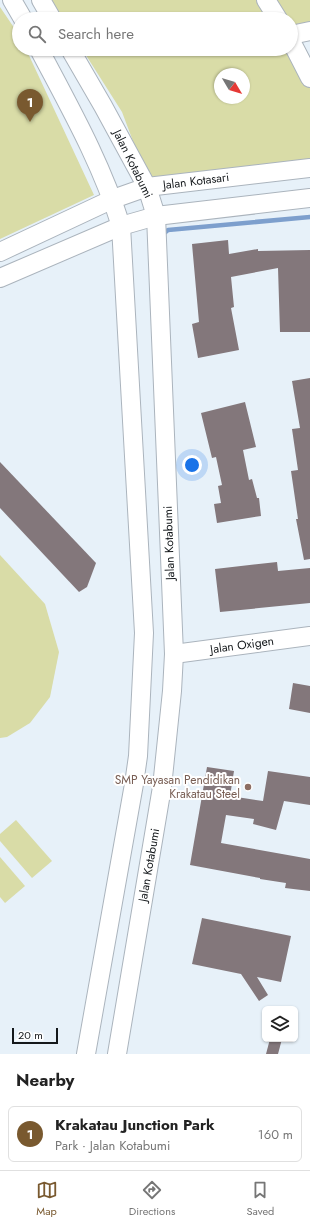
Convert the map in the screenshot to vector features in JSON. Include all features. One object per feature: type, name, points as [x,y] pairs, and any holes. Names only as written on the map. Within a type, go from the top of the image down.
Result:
[{"type":"street","points":[[12,0],[19,12]]},
{"type":"street","points":[[41,0],[48,12]]},
{"type":"street","points":[[266,0],[274,12]]},
{"type":"street","points":[[298,34],[310,31]]},
{"type":"street","points":[[298,55],[310,78]]},
{"type":"street","points":[[43,56],[92,150],[113,199],[121,226],[144,633],[138,756],[86,1054]]},
{"type":"street","name":"Jalan Kotabumi","points":[[74,56],[147,187],[156,216],[174,654],[172,691],[162,787],[117,1054]]},
{"type":"street","name":"Jalan Kotasari","points":[[0,252],[113,199],[147,187],[310,168]]},
{"type":"street","points":[[0,278],[121,226],[156,216],[310,198]]},
{"type":"street","name":"Jalan Oxigen","points":[[174,654],[310,636]]},
{"type":"street","points":[[134,784],[162,787]]},
{"type":"green space","points":[[51,0],[310,0],[310,28],[298,30],[298,12],[59,12]]},
{"type":"green space","points":[[0,7],[12,25],[12,56],[29,56],[94,195],[0,239]]},
{"type":"green space","points":[[298,42],[310,79],[310,168],[151,189],[122,112],[86,56],[298,56]]},
{"type":"green space","points":[[0,555],[45,604],[59,652],[50,697],[30,723],[7,737],[0,738]]},
{"type":"green space","points":[[16,820],[52,861],[32,878],[0,841],[0,834]]},
{"type":"green space","points":[[0,857],[25,886],[5,903],[0,897]]},
{"type":"building","points":[[228,240],[229,254],[258,249],[258,251],[310,250],[310,332],[280,332],[278,268],[231,277],[234,307],[231,308],[239,350],[198,358],[192,324],[199,322],[192,244]]},
{"type":"building","points":[[310,378],[310,559],[304,560],[296,519],[298,519],[291,471],[298,470],[292,429],[300,428],[292,381]]},
{"type":"building","points":[[245,402],[256,447],[243,450],[249,480],[252,479],[257,498],[259,498],[261,516],[217,523],[214,504],[221,503],[218,486],[222,485],[216,457],[212,458],[201,413]]},
{"type":"building","points":[[0,462],[96,563],[87,587],[79,592],[0,508]]},
{"type":"building","points":[[277,562],[278,571],[310,568],[310,603],[220,612],[215,569]]},
{"type":"building","points":[[293,683],[310,686],[310,713],[289,709]]},
{"type":"building","points":[[207,767],[234,771],[230,796],[263,801],[268,771],[310,777],[310,805],[284,801],[276,830],[253,824],[254,819],[226,815],[221,843],[310,859],[310,891],[285,888],[286,883],[190,865]]},
{"type":"building","points":[[202,918],[291,936],[281,982],[257,977],[268,995],[259,1001],[241,974],[192,964]]},
{"type":"building","points":[[269,1042],[281,1042],[278,1054],[266,1054]]},
{"type":"waterway","points":[[162,235],[168,230],[310,217]]},
{"type":"place","name":"Krakatau Junction Park","points":[[30,122]]},
{"type":"place","name":"SMP Yayasan Pendidikan Krakatau Steel","points":[[248,787]]}]
